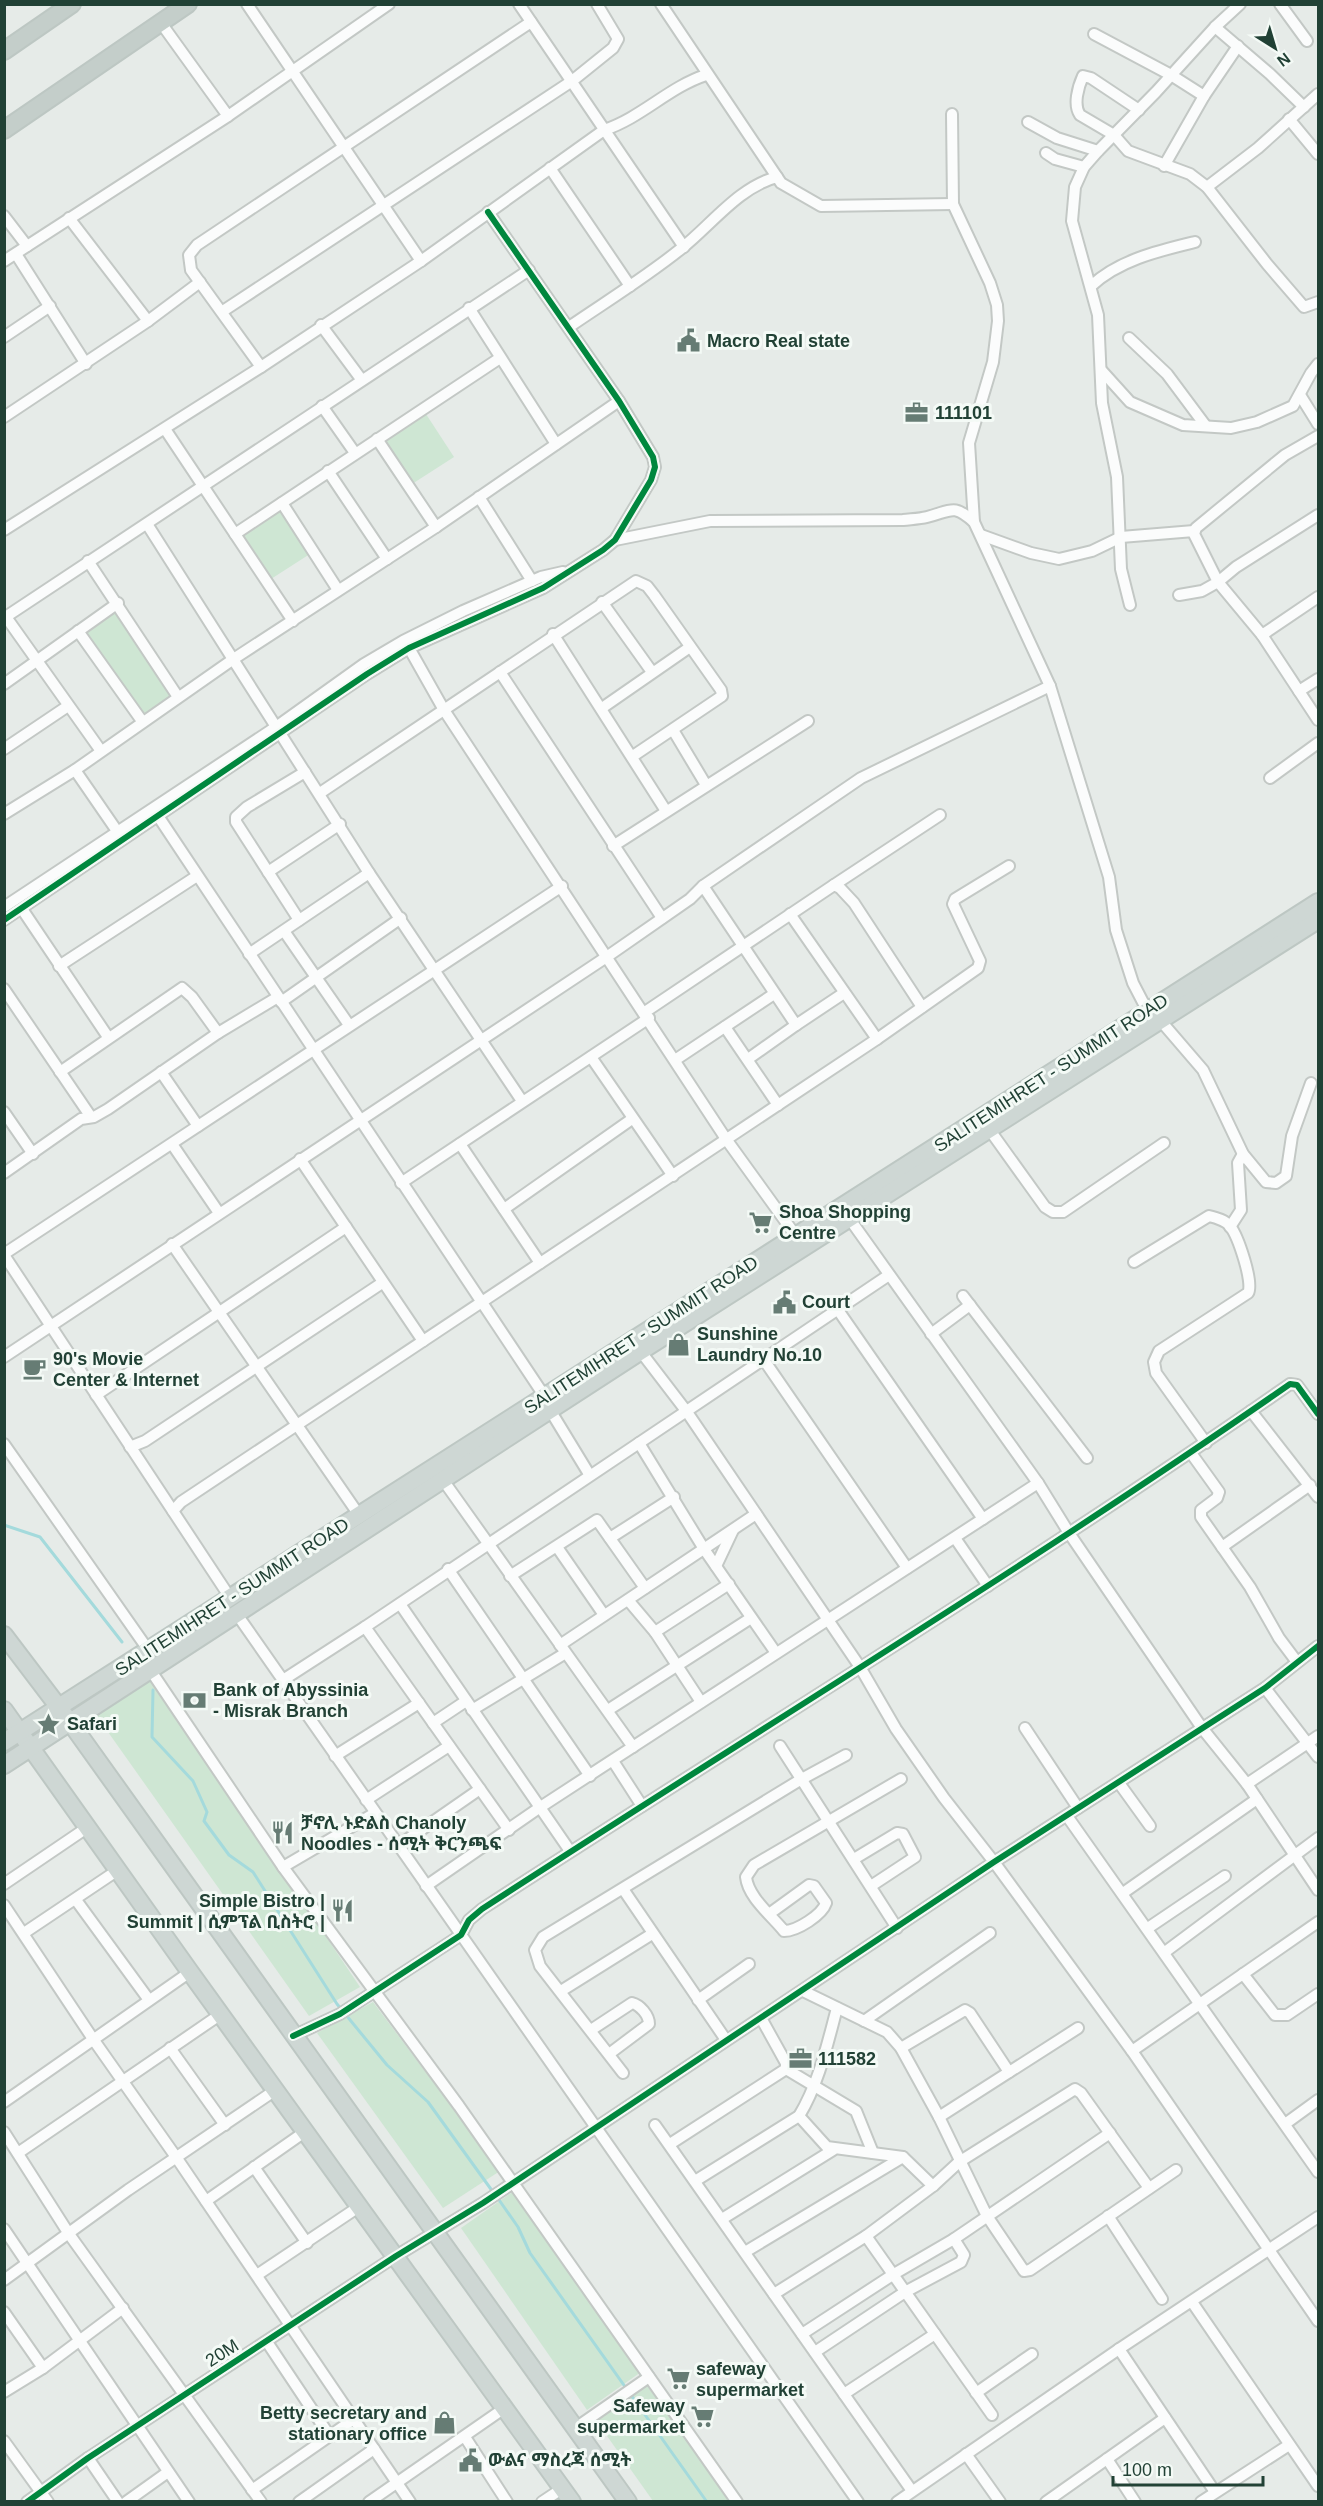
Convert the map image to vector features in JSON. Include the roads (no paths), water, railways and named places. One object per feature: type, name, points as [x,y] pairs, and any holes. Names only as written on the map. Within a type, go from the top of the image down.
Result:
[{"type":"highway","points":[[4,51],[72,4]]},
{"type":"highway","points":[[4,130],[188,4]]},
{"type":"main road","points":[[1280,936],[1318,902]]},
{"type":"main road","points":[[1280,936],[1318,920]]},
{"type":"main road","name":"SALITEMIHRET - SUMMIT ROAD","points":[[4,1765],[151,1671],[359,1515],[548,1403],[796,1236],[1280,936]]},
{"type":"main road","points":[[636,1345],[849,1218],[989,1129],[1150,1017]]},
{"type":"main road","points":[[229,1611],[443,1480],[548,1403]]},
{"type":"main road","name":"SALITEMIHRET - SUMMIT ROAD","points":[[58,1706],[149,1651],[229,1611]]},
{"type":"main road","points":[[4,1635],[70,1722],[628,2502]]},
{"type":"main road","points":[[4,1742],[58,1706]]},
{"type":"main road","points":[[4,1710],[190,1972],[277,2089],[568,2495]]},
{"type":"street","points":[[247,4],[421,261]]},
{"type":"street","points":[[4,261],[228,116],[388,4]]},
{"type":"street","points":[[519,4],[684,247]]},
{"type":"street","points":[[223,311],[572,81],[613,48],[618,39],[597,4]]},
{"type":"street","points":[[661,4],[706,75],[781,183],[821,206],[953,204]]},
{"type":"street","points":[[1130,605],[1121,569],[1117,477],[1105,425],[1098,315],[1072,220],[1075,187],[1084,167],[1098,151],[1215,27],[1240,4]]},
{"type":"street","points":[[1280,4],[1307,41]]},
{"type":"street","points":[[261,368],[223,311],[191,270],[189,255],[197,245],[531,22]]},
{"type":"street","points":[[161,23],[228,116]]},
{"type":"street","points":[[1215,27],[1304,107]]},
{"type":"street","points":[[1094,34],[1171,75],[1204,96]]},
{"type":"street","points":[[1164,166],[1204,96],[1238,46]]},
{"type":"street","points":[[4,530],[261,368],[321,325],[421,261],[604,130],[622,123],[678,87],[706,75]]},
{"type":"street","points":[[1139,110],[1091,78],[1083,76],[1077,111],[1114,135],[1128,151],[1190,174],[1207,187],[1266,264],[1304,307],[1318,302]]},
{"type":"street","points":[[1207,187],[1258,148],[1318,94]]},
{"type":"street","points":[[952,114],[953,204],[969,234],[997,305],[993,362],[969,443],[974,522]]},
{"type":"street","points":[[1289,119],[1318,154]]},
{"type":"street","points":[[1028,122],[1057,138],[1098,151]]},
{"type":"street","points":[[1046,153],[1055,159],[1084,167]]},
{"type":"street","points":[[550,168],[630,286]]},
{"type":"street","points":[[569,327],[684,247],[750,190],[764,181],[777,177]]},
{"type":"street","points":[[488,212],[569,327],[644,440],[655,467],[651,480],[615,540]]},
{"type":"street","points":[[4,216],[27,246]]},
{"type":"street","points":[[69,218],[148,321]]},
{"type":"street","points":[[1091,286],[1114,268],[1131,260],[1195,242]]},
{"type":"street","points":[[16,254],[86,364]]},
{"type":"street","points":[[101,751],[5,617],[87,561],[203,488],[361,379],[529,270]]},
{"type":"street","points":[[4,417],[86,364],[200,282]]},
{"type":"street","points":[[4,337],[50,306]]},
{"type":"street","points":[[469,308],[556,444]]},
{"type":"street","points":[[321,325],[361,379]]},
{"type":"street","points":[[1129,338],[1167,374],[1205,425]]},
{"type":"street","points":[[235,534],[500,358]]},
{"type":"street","points":[[1102,371],[1130,402],[1183,425],[1231,428],[1285,412],[1293,406],[1318,364]]},
{"type":"street","points":[[1300,395],[1318,424]]},
{"type":"street","points":[[4,814],[75,770],[235,658],[436,527],[619,402]]},
{"type":"street","points":[[322,406],[355,453]]},
{"type":"street","points":[[165,429],[293,621]]},
{"type":"street","points":[[981,536],[1059,559],[1092,551],[1121,537],[1194,531],[1286,455],[1318,436]]},
{"type":"street","points":[[377,439],[436,527]]},
{"type":"street","points":[[328,471],[387,559]]},
{"type":"street","points":[[479,497],[532,581]]},
{"type":"street","points":[[282,503],[338,590]]},
{"type":"street","points":[[4,907],[117,831],[409,648],[543,588],[615,540],[711,520],[903,520],[926,517],[951,508],[962,511],[974,522],[1050,686],[1109,877],[1116,930],[1133,983],[1150,1017],[1203,1070],[1244,1154],[1266,1182],[1276,1184],[1286,1176],[1292,1136],[1311,1083]]},
{"type":"street","points":[[1179,595],[1202,591],[1218,582],[1236,567],[1318,515]]},
{"type":"street","points":[[147,524],[235,658],[369,873],[522,1101]]},
{"type":"street","points":[[1194,531],[1218,582],[1262,635],[1318,720]]},
{"type":"street","points":[[87,561],[118,603],[178,697]]},
{"type":"street","points":[[4,920],[158,816],[279,730],[364,664],[403,641],[532,581],[566,571]]},
{"type":"street","points":[[320,793],[630,583],[642,582],[654,595],[721,690],[722,696],[633,756]]},
{"type":"street","points":[[1262,635],[1318,597]]},
{"type":"street","points":[[602,602],[652,672]]},
{"type":"street","points":[[4,684],[118,603]]},
{"type":"street","points":[[78,631],[142,721]]},
{"type":"street","points":[[554,634],[666,811]]},
{"type":"street","points":[[602,708],[690,647]]},
{"type":"street","points":[[409,648],[444,710],[647,1015],[726,1139],[796,1236]]},
{"type":"street","points":[[500,672],[662,918]]},
{"type":"street","points":[[1299,691],[1318,679]]},
{"type":"street","points":[[4,1357],[480,1038],[608,956],[690,899],[703,886],[861,778],[1050,686]]},
{"type":"street","points":[[4,749],[68,706]]},
{"type":"street","points":[[613,846],[808,722]]},
{"type":"street","points":[[673,730],[706,785]]},
{"type":"street","points":[[1270,778],[1318,743]]},
{"type":"street","points":[[75,770],[117,831]]},
{"type":"street","points":[[299,920],[236,822],[236,817],[247,807],[305,772]]},
{"type":"street","points":[[401,1183],[522,1101],[591,1058],[743,946],[940,815]]},
{"type":"street","points":[[158,816],[401,1183],[483,1302],[548,1403],[589,1474]]},
{"type":"street","points":[[268,872],[340,824]]},
{"type":"street","points":[[173,1511],[181,1502],[673,1176],[978,968],[980,961],[953,904],[955,899],[1009,866]]},
{"type":"street","points":[[249,954],[369,873]]},
{"type":"street","points":[[58,966],[197,876]]},
{"type":"street","points":[[834,885],[854,903],[922,1007]]},
{"type":"street","points":[[562,886],[4,1255],[173,1511],[229,1611],[335,1755],[858,2502]]},
{"type":"street","points":[[703,886],[796,1025]]},
{"type":"street","points":[[22,909],[58,966],[108,1037]]},
{"type":"street","points":[[790,914],[877,1039]]},
{"type":"street","points":[[4,1173],[81,1119],[92,1117],[108,1109],[218,1033],[316,978],[401,918]]},
{"type":"street","points":[[284,931],[349,1025]]},
{"type":"street","points":[[60,1072],[182,988],[192,997],[218,1033]]},
{"type":"street","points":[[4,989],[92,1117]]},
{"type":"street","points":[[748,1059],[844,993]]},
{"type":"street","points":[[675,1060],[774,994]]},
{"type":"street","points":[[725,1027],[778,1105]]},
{"type":"street","points":[[591,1058],[673,1176]]},
{"type":"street","points":[[161,1072],[198,1126]]},
{"type":"street","points":[[4,1112],[33,1154]]},
{"type":"street","points":[[504,1209],[632,1119]]},
{"type":"street","points":[[989,1129],[1045,1207],[1053,1212],[1063,1212],[1164,1143]]},
{"type":"street","points":[[172,1144],[219,1213]]},
{"type":"street","points":[[460,1144],[540,1263]]},
{"type":"street","points":[[1230,1227],[1241,1210],[1238,1163],[1244,1154]]},
{"type":"street","points":[[300,1159],[423,1341]]},
{"type":"street","points":[[1134,1262],[1209,1216],[1225,1221],[1230,1227],[1251,1287],[1240,1299],[1159,1351],[1154,1362],[1156,1373],[1206,1443]]},
{"type":"street","points":[[849,1218],[1038,1483],[1069,1533],[1202,1728],[1247,1784],[1318,1890]]},
{"type":"street","points":[[96,1395],[346,1227]]},
{"type":"street","points":[[172,1244],[359,1515]]},
{"type":"street","points":[[282,1680],[400,1604],[589,1474],[687,1412],[889,1275]]},
{"type":"street","points":[[130,1447],[145,1442],[382,1282]]},
{"type":"street","points":[[963,1296],[1087,1458]]},
{"type":"street","points":[[931,1334],[970,1305]]},
{"type":"street","points":[[838,1310],[983,1519]]},
{"type":"street","points":[[636,1345],[687,1412],[860,1667],[896,1729],[944,1798],[994,1862],[1132,2051],[1318,2321]]},
{"type":"street","points":[[764,1360],[907,1568]]},
{"type":"street","points":[[293,2036],[351,2007],[461,1935],[469,1920],[482,1909],[988,1586],[1293,1383],[1318,1414]]},
{"type":"street","points":[[1251,1411],[1318,1497]]},
{"type":"street","points":[[639,1443],[704,1549],[776,1653]]},
{"type":"street","points":[[4,1444],[149,1651]]},
{"type":"street","points":[[1191,1453],[1219,1492],[1218,1498],[1199,1513],[1297,1662]]},
{"type":"street","points":[[443,1480],[487,1545],[633,1747]]},
{"type":"street","points":[[426,1887],[539,1808],[1038,1483]]},
{"type":"street","points":[[1222,1547],[1310,1485]]},
{"type":"street","points":[[610,1538],[674,1497]]},
{"type":"street","points":[[433,1723],[523,1679],[604,1616],[756,1514]]},
{"type":"street","points":[[510,1576],[597,1520],[645,1588]]},
{"type":"street","points":[[716,1566],[733,1530]]},
{"type":"street","points":[[955,1538],[988,1586]]},
{"type":"street","points":[[557,1547],[604,1616]]},
{"type":"street","points":[[448,1569],[590,1776]]},
{"type":"street","points":[[655,1632],[729,1584]]},
{"type":"street","points":[[628,1600],[655,1632],[701,1702]]},
{"type":"street","points":[[400,1604],[570,1851]]},
{"type":"street","points":[[608,1710],[751,1618]]},
{"type":"street","points":[[365,1627],[509,1830]]},
{"type":"street","name":"20M","points":[[27,2502],[88,2458],[396,2256],[483,2203],[994,1862],[1265,1688],[1318,1646]]},
{"type":"street","points":[[151,1671],[283,1868],[512,2183],[737,2502]]},
{"type":"street","points":[[1265,1688],[1318,1757]]},
{"type":"street","points":[[335,1755],[419,1703]]},
{"type":"street","points":[[1026,1728],[1078,1808]]},
{"type":"street","points":[[1247,1784],[1318,1736]]},
{"type":"street","points":[[366,1800],[449,1746]]},
{"type":"street","points":[[780,1746],[897,1928]]},
{"type":"street","points":[[623,2073],[540,1966],[535,1950],[543,1937],[800,1780],[846,1755]]},
{"type":"street","points":[[613,1761],[642,1806]]},
{"type":"street","points":[[769,1914],[809,1885],[814,1886],[826,1903],[823,1910],[791,1931],[784,1930],[769,1914],[747,1887],[746,1876],[754,1865],[901,1779]]},
{"type":"street","points":[[1119,1783],[1150,1826]]},
{"type":"street","points":[[398,1846],[480,1789]]},
{"type":"street","points":[[1123,1893],[1257,1799]]},
{"type":"street","points":[[283,1868],[375,1813]]},
{"type":"street","points":[[1067,1816],[1201,2002],[1318,2172]]},
{"type":"street","points":[[4,1884],[88,1827]]},
{"type":"street","points":[[854,1859],[900,1832],[915,1852],[912,1861],[872,1886]]},
{"type":"street","points":[[1165,1952],[1318,1838]]},
{"type":"street","points":[[24,1933],[118,1870]]},
{"type":"street","points":[[1148,1928],[1225,1876]]},
{"type":"street","points":[[623,1889],[726,2040]]},
{"type":"street","points":[[76,1900],[149,2000]]},
{"type":"street","points":[[4,1905],[122,2082],[292,2326],[410,2502]]},
{"type":"street","points":[[1132,2051],[1318,1922]]},
{"type":"street","points":[[864,2021],[990,1933]]},
{"type":"street","points":[[561,1991],[652,1934]]},
{"type":"street","points":[[698,2000],[749,1964]]},
{"type":"street","points":[[4,2102],[190,1972]]},
{"type":"street","points":[[1243,1974],[1275,2015],[1287,2015],[1318,1994]]},
{"type":"street","points":[[803,1991],[887,2032],[901,2048],[939,2117],[987,2216],[1026,2272],[1176,2169]]},
{"type":"street","points":[[591,2030],[632,2003],[639,2005],[650,2024],[609,2054]]},
{"type":"street","points":[[695,2181],[799,2116],[814,2084],[837,2008]]},
{"type":"street","points":[[901,2048],[965,2010],[970,2013],[1009,2072]]},
{"type":"street","points":[[4,2155],[16,2150],[122,2082],[221,2014]]},
{"type":"street","points":[[760,2018],[786,2063],[786,2069]]},
{"type":"street","points":[[939,2117],[1078,2028]]},
{"type":"street","points":[[170,2048],[225,2125]]},
{"type":"street","points":[[786,2069],[856,2111],[873,2153]]},
{"type":"street","points":[[670,2144],[786,2069]]},
{"type":"street","points":[[4,2280],[176,2157],[277,2089]]},
{"type":"street","points":[[774,2294],[866,2236],[933,2186],[959,2162],[1075,2089],[1081,2093],[1149,2188]]},
{"type":"street","points":[[1285,2124],[1318,2100]]},
{"type":"street","points":[[799,2116],[827,2147],[833,2150],[903,2157],[933,2186]]},
{"type":"street","points":[[656,2125],[912,2491]]},
{"type":"street","points":[[206,2201],[306,2131]]},
{"type":"street","points":[[4,2132],[69,2234],[261,2502]]},
{"type":"street","points":[[802,2334],[894,2274],[954,2239],[1110,2133]]},
{"type":"street","points":[[722,2219],[833,2150]]},
{"type":"street","points":[[745,2252],[903,2157]]},
{"type":"street","points":[[254,2167],[308,2243]]},
{"type":"street","points":[[257,2275],[360,2206]]},
{"type":"street","points":[[1108,2217],[1162,2299]]},
{"type":"street","points":[[897,2502],[1119,2349],[1318,2217]]},
{"type":"street","points":[[4,2229],[189,2502]]},
{"type":"street","points":[[866,2236],[992,2415]]},
{"type":"street","points":[[815,2352],[905,2292],[961,2262],[964,2255],[954,2239]]},
{"type":"street","points":[[1191,2302],[1318,2486]]},
{"type":"street","points":[[4,2392],[43,2368],[123,2308]]},
{"type":"street","points":[[4,2312],[43,2368]]},
{"type":"street","points":[[844,2394],[935,2334]]},
{"type":"street","points":[[267,2342],[329,2435]]},
{"type":"street","points":[[1119,2349],[1215,2492]]},
{"type":"street","points":[[976,2394],[1032,2354]]},
{"type":"street","points":[[574,2429],[649,2377]]},
{"type":"street","points":[[369,2502],[506,2408]]},
{"type":"street","points":[[1046,2502],[1165,2418]]},
{"type":"street","points":[[252,2490],[354,2419]]},
{"type":"street","points":[[465,2437],[507,2502]]},
{"type":"street","points":[[4,2441],[48,2502]]},
{"type":"street","points":[[1201,2502],[1289,2445]]},
{"type":"street","points":[[299,2502],[375,2449]]},
{"type":"street","points":[[966,2454],[1000,2502]]},
{"type":"street","points":[[88,2458],[118,2502]]},
{"type":"street","points":[[1107,2459],[1136,2502]]},
{"type":"street","points":[[126,2502],[168,2472]]},
{"type":"street","points":[[542,2502],[568,2495]]},
{"type":"waterway","points":[[4,1525],[40,1537],[122,1642]]},
{"type":"waterway","points":[[153,1690],[152,1737],[193,1781],[207,1812],[204,1821],[229,1855],[253,1872],[337,2004],[387,2065],[428,2102],[493,2192]]},
{"type":"waterway","points":[[497,2197],[518,2227],[530,2253],[707,2502]]},
{"type":"place","name":"Macro Real state","points":[[689,341]]},
{"type":"place","name":"111101","points":[[917,413]]},
{"type":"place","name":"Shoa Shopping Centre","points":[[761,1222]]},
{"type":"place","name":"Court","points":[[784,1302]]},
{"type":"place","name":"Sunshine Laundry No.10","points":[[679,1344]]},
{"type":"place","name":"90's Movie Center & Internet","points":[[35,1369]]},
{"type":"place","name":"Bank of Abyssinia - Misrak Branch","points":[[195,1700]]},
{"type":"place","name":"Safari","points":[[49,1724]]},
{"type":"place","name":"ቻኖሊ ኑድልስ Chanoly Noodles - ሰሚት ቅርንጫፍ","points":[[283,1833]]},
{"type":"place","name":"Simple Bistro | Summit | ሲምፕል ቢስትሮ |","points":[[343,1911]]},
{"type":"place","name":"111582","points":[[800,2059]]},
{"type":"place","name":"safeway supermarket","points":[[678,2379]]},
{"type":"place","name":"Safeway supermarket","points":[[703,2416]]},
{"type":"place","name":"Betty secretary and stationary office","points":[[445,2423]]},
{"type":"place","name":"ውልና ማስረጃ ሰሚት","points":[[470,2460]]}]
